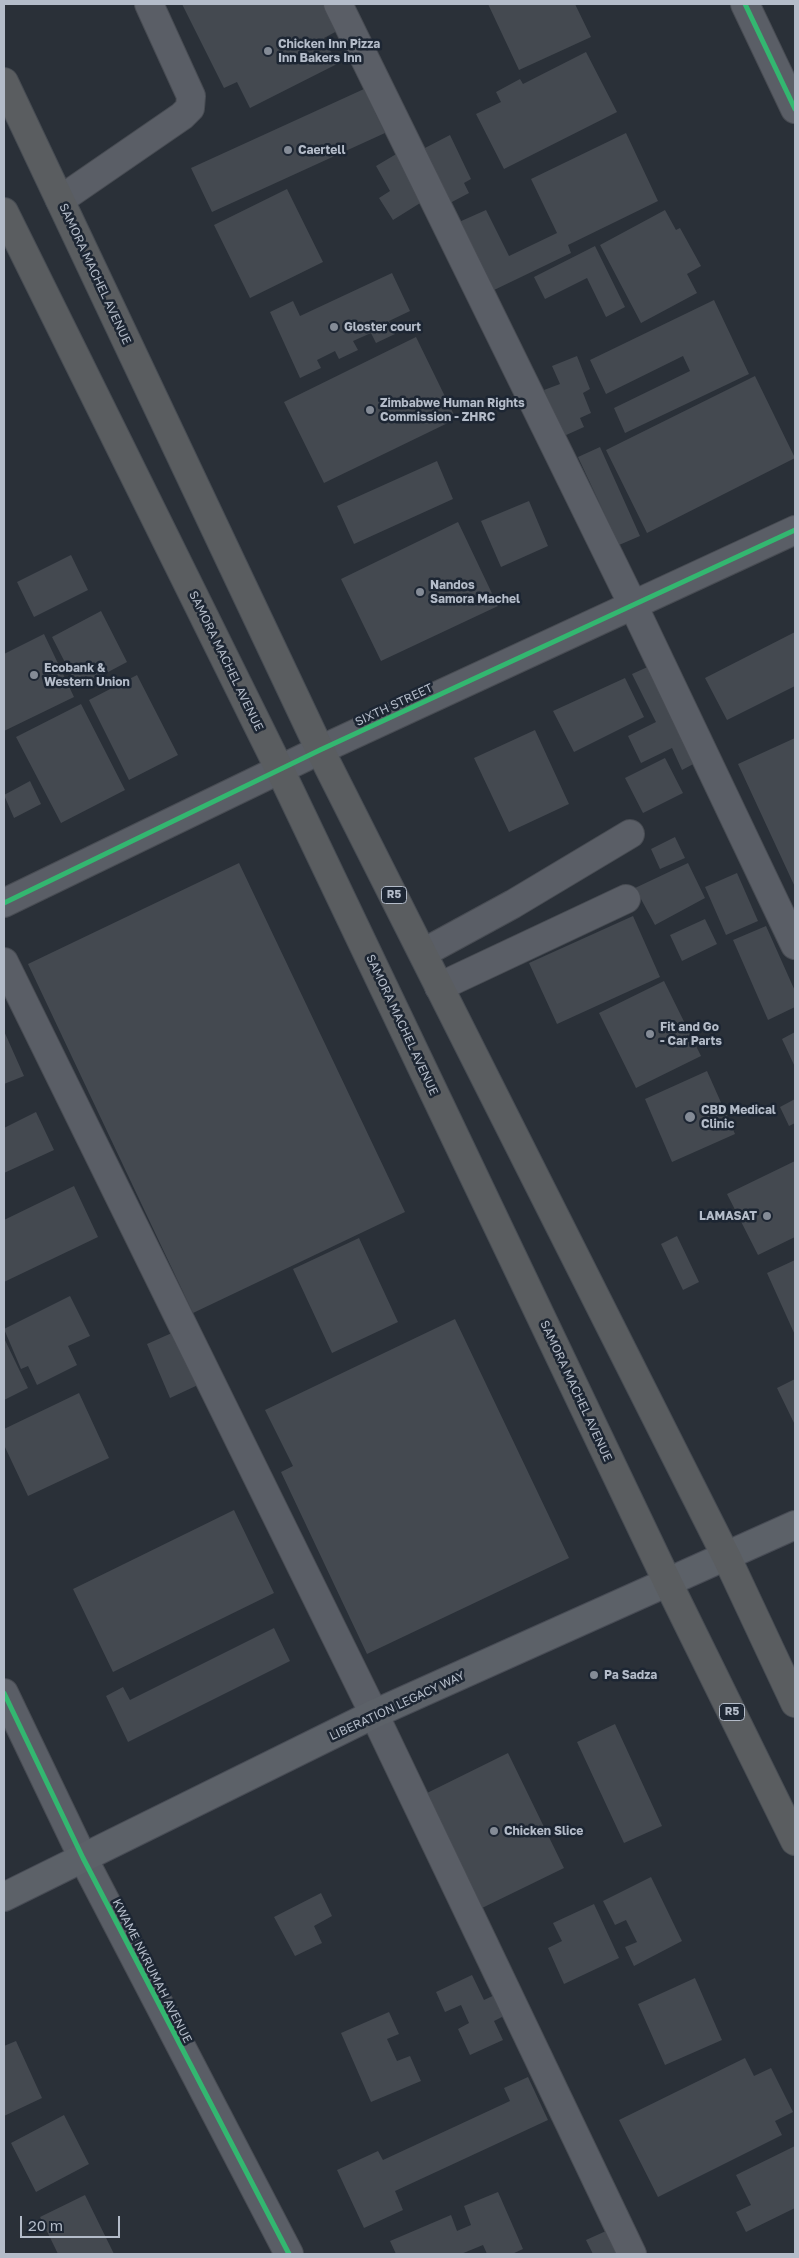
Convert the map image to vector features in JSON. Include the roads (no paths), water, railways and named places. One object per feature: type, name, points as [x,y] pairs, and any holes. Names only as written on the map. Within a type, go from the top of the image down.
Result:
[{"type":"highway","name":"SAMORA MACHEL AVENUE","points":[[4,82],[320,750],[727,1558],[795,1703]]},
{"type":"highway","name":"SAMORA MACHEL AVENUE","points":[[4,212],[280,770],[668,1584],[795,1841]]},
{"type":"main road","name":"LIBERATION LEGACY WAY","points":[[4,1897],[374,1714],[727,1558],[795,1525]]},
{"type":"street","points":[[60,200],[182,116],[190,108],[191,96],[149,4]]},
{"type":"street","points":[[338,4],[633,605],[795,945]]},
{"type":"street","points":[[745,4],[795,109]]},
{"type":"street","name":"SIXTH STREET","points":[[4,903],[320,750],[795,530]]},
{"type":"street","points":[[423,953],[513,904],[630,834]]},
{"type":"street","points":[[440,987],[626,900]]},
{"type":"street","points":[[4,962],[374,1714],[632,2254]]},
{"type":"street","name":"KWAME NKRUMAH AVENUE","points":[[4,1693],[83,1858],[289,2254]]},
{"type":"place","name":"Chicken Inn Pizza Inn Bakers Inn","points":[[268,51]]},
{"type":"place","name":"Caertell","points":[[288,150]]},
{"type":"place","name":"Gloster court","points":[[334,327]]},
{"type":"place","name":"Zimbabwe Human Rights Commission - ZHRC","points":[[370,410]]},
{"type":"place","name":"Nandos Samora Machel","points":[[420,592]]},
{"type":"place","name":"Ecobank & Western Union","points":[[34,675]]},
{"type":"place","name":"Fit and Go - Car Parts","points":[[650,1034]]},
{"type":"place","name":"CBD Medical Clinic","points":[[690,1117]]},
{"type":"place","name":"LAMASAT","points":[[767,1216]]},
{"type":"place","name":"Pa Sadza","points":[[594,1675]]},
{"type":"place","name":"Chicken Slice","points":[[494,1831]]}]
